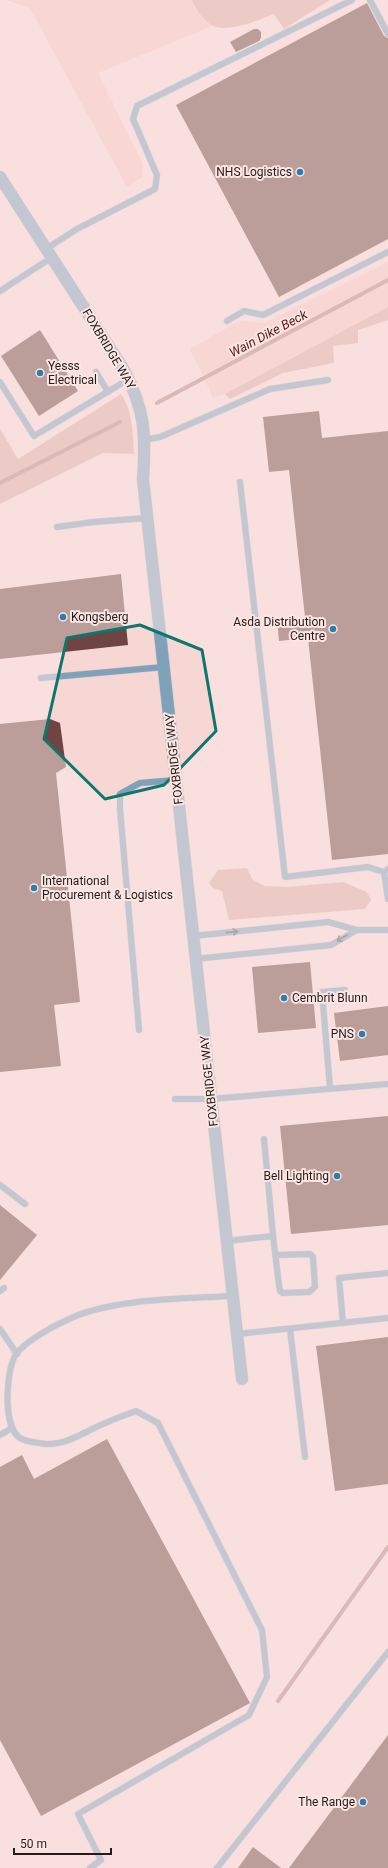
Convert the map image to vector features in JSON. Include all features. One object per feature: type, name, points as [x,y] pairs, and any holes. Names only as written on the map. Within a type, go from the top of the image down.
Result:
[{"type":"street","name":"FOXBRIDGE WAY","points":[[0,177],[129,379],[138,399],[143,416],[145,440],[143,479],[242,1379]]},
{"type":"lane","points":[[0,292],[77,229],[155,189],[157,175],[133,119],[137,106],[352,0]]},
{"type":"lane","points":[[370,0],[388,34]]},
{"type":"lane","points":[[227,321],[244,312],[264,315],[388,252]]},
{"type":"lane","points":[[96,372],[108,392]]},
{"type":"lane","points":[[0,382],[34,436],[129,379]]},
{"type":"lane","points":[[145,440],[160,437],[270,389],[328,380]]},
{"type":"lane","points":[[240,482],[285,877],[368,867],[386,870],[388,899]]},
{"type":"lane","points":[[57,527],[148,518]]},
{"type":"lane","points":[[41,678],[164,667]]},
{"type":"lane","points":[[139,1030],[120,809],[120,794],[140,783],[176,780]]},
{"type":"lane","points":[[193,936],[328,922],[357,930],[388,930]]},
{"type":"lane","points":[[195,959],[331,945],[357,930]]},
{"type":"lane","points":[[330,1088],[322,992],[345,990]]},
{"type":"lane","points":[[175,1099],[211,1099],[388,1084]]},
{"type":"lane","points":[[264,1139],[275,1255],[280,1290],[283,1293],[309,1292],[315,1287],[313,1257],[310,1254],[275,1255]]},
{"type":"lane","points":[[0,1186],[25,1204]]},
{"type":"lane","points":[[227,1241],[273,1236]]},
{"type":"lane","points":[[343,1323],[339,1278],[388,1273]]},
{"type":"lane","points":[[90,1868],[101,1860],[78,1814],[249,1715],[267,1677],[262,1630],[158,1423],[136,1411],[64,1442],[47,1444],[20,1438],[12,1428],[8,1406],[8,1382],[10,1367],[17,1354],[44,1333],[70,1318],[91,1311],[117,1305],[141,1302],[233,1296]]},
{"type":"lane","points":[[237,1334],[388,1318]]},
{"type":"lane","points":[[0,1329],[17,1354]]},
{"type":"lane","points":[[290,1329],[305,1457]]},
{"type":"lane","points":[[0,1435],[12,1428]]},
{"type":"lane","points":[[217,1868],[388,1652]]},
{"type":"highlighted area","points":[[140,625],[202,650],[216,731],[164,785],[105,799],[44,739],[67,638]]},
{"type":"shaded area","points":[[0,0],[388,0],[388,1868],[0,1868]]},
{"type":"shaded area","points":[[6,0],[192,0],[203,19],[212,26],[98,73],[143,165],[142,177],[127,187],[30,8]]},
{"type":"shaded area","points":[[192,0],[330,0],[284,29],[274,14],[260,20],[234,27],[217,27],[211,25],[202,17]]},
{"type":"shaded area","points":[[388,262],[388,307],[225,394],[213,397],[190,349],[239,321],[264,323]]},
{"type":"shaded area","points":[[388,307],[388,320],[358,330],[358,343],[333,346],[334,363],[283,373],[230,399],[225,394]]},
{"type":"shaded area","points":[[121,394],[130,415],[133,431],[134,454],[103,453],[0,504],[0,429],[18,459]]},
{"type":"shaded area","points":[[247,868],[252,879],[264,886],[287,887],[343,882],[367,892],[371,900],[365,909],[229,920],[222,891],[213,888],[209,883],[218,870]]},
{"type":"building","name":"NHS Logistics","points":[[367,3],[384,36],[388,38],[388,239],[279,297],[176,105]]},
{"type":"building","points":[[254,29],[258,29],[261,32],[261,38],[259,41],[236,52],[230,42]]},
{"type":"building","name":"Yesss Electrical","points":[[40,330],[78,391],[39,416],[1,356]]},
{"type":"building","name":"Asda Distribution Centre","points":[[319,411],[322,438],[388,431],[388,854],[332,860],[308,638],[279,641],[277,620],[305,617],[289,470],[269,472],[263,417]]},
{"type":"building","name":"Kongsberg","points":[[121,574],[128,645],[0,659],[0,589]]},
{"type":"building","name":"International Procurement & Logistics","points":[[50,719],[60,723],[66,767],[56,773],[80,1002],[54,1005],[61,1066],[0,1072],[0,724]]},
{"type":"building","name":"Cembrit Blunn","points":[[310,962],[316,1028],[258,1033],[252,967]]},
{"type":"building","name":"PNS","points":[[388,1006],[388,1055],[340,1061],[334,1013]]},
{"type":"building","name":"Bell Lighting","points":[[388,1116],[388,1225],[291,1234],[280,1126]]},
{"type":"building","points":[[0,1205],[37,1235],[0,1280]]},
{"type":"building","points":[[388,1337],[388,1484],[335,1491],[316,1346]]},
{"type":"building","points":[[107,1439],[250,1703],[41,1816],[0,1740],[0,1467],[22,1455],[34,1479]]},
{"type":"building","name":"The Range","points":[[388,1735],[388,1868],[289,1868]]},
{"type":"building","points":[[253,1847],[281,1868],[238,1868]]},
{"type":"waterway","name":"Wain Dike Beck","points":[[157,403],[388,280]]},
{"type":"waterway","name":"Wain Dike Beck","points":[[0,483],[120,422]]},
{"type":"waterway","points":[[278,1701],[388,1547]]},
{"type":"place","name":"NHS Logistics","points":[[300,172]]},
{"type":"place","name":"Yesss Electrical","points":[[40,373]]},
{"type":"place","name":"Kongsberg","points":[[63,617]]},
{"type":"place","name":"Asda Distribution Centre","points":[[333,629]]},
{"type":"place","name":"International Procurement & Logistics","points":[[34,888]]},
{"type":"place","name":"Cembrit Blunn","points":[[284,998]]},
{"type":"place","name":"PNS","points":[[362,1034]]},
{"type":"place","name":"Bell Lighting","points":[[337,1176]]},
{"type":"place","name":"The Range","points":[[363,1802]]}]
